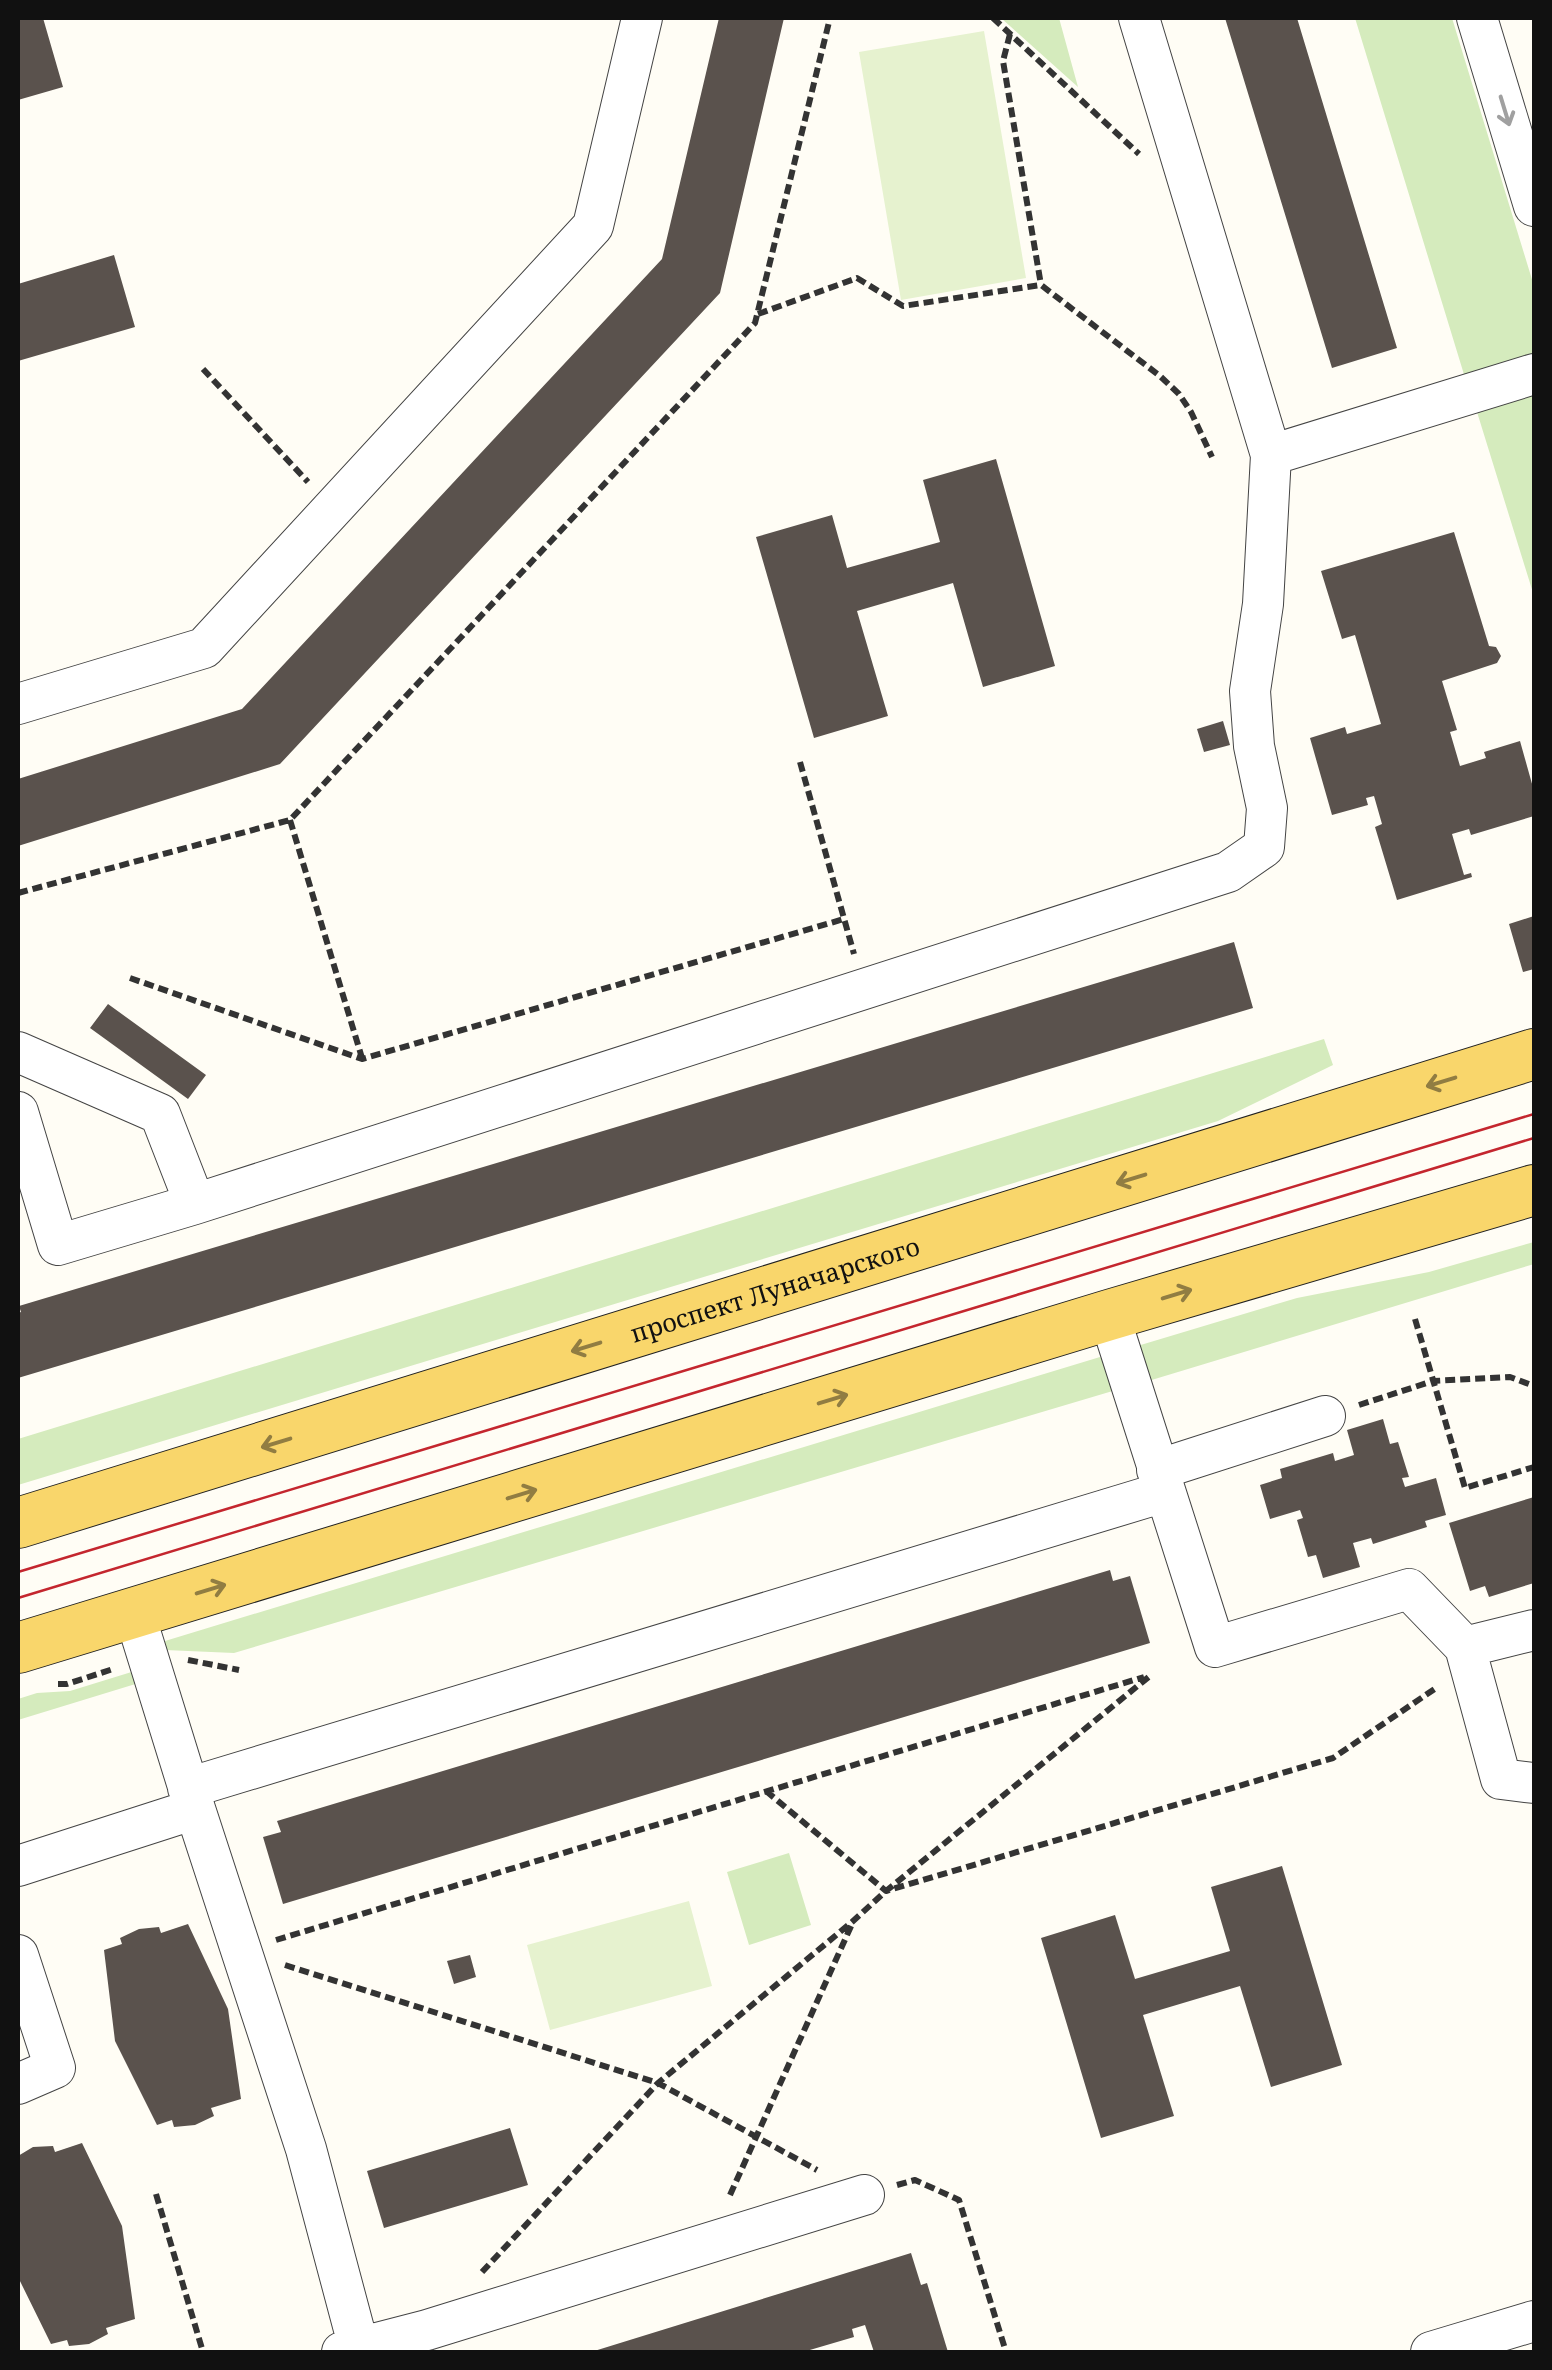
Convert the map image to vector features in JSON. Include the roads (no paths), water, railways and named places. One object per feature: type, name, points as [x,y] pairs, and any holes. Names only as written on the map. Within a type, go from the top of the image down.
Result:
[{"type":"main road","name":"проспект Луначарского","points":[[18,1523],[1534,1054]]},
{"type":"main road","points":[[18,1648],[1109,1315],[1534,1190]]},
{"type":"street","points":[[18,704],[204,648],[593,226],[642,18]]},
{"type":"street","points":[[18,1112],[58,1245],[1228,872],[1264,847],[1267,808],[1254,746],[1250,691],[1263,604],[1271,455],[1138,18]]},
{"type":"street","points":[[1477,18],[1534,206]]},
{"type":"street","points":[[1271,455],[1534,374]]},
{"type":"street","points":[[18,1052],[160,1114],[195,1204]]},
{"type":"street","points":[[1109,1315],[1214,1647],[1409,1589],[1468,1656],[1502,1779],[1534,1783]]},
{"type":"street","points":[[18,1866],[192,1798],[1160,1481],[1324,1416]]},
{"type":"street","points":[[134,1612],[306,2149],[351,2350],[864,2195]]},
{"type":"street","points":[[1468,1656],[1534,1630]]},
{"type":"street","points":[[18,1955],[54,2068],[18,2084]]},
{"type":"street","points":[[1431,2352],[1534,2321]]},
{"type":"tram line","points":[[18,1572],[1534,1114]]},
{"type":"tram line","points":[[18,1598],[1534,1138]]}]
